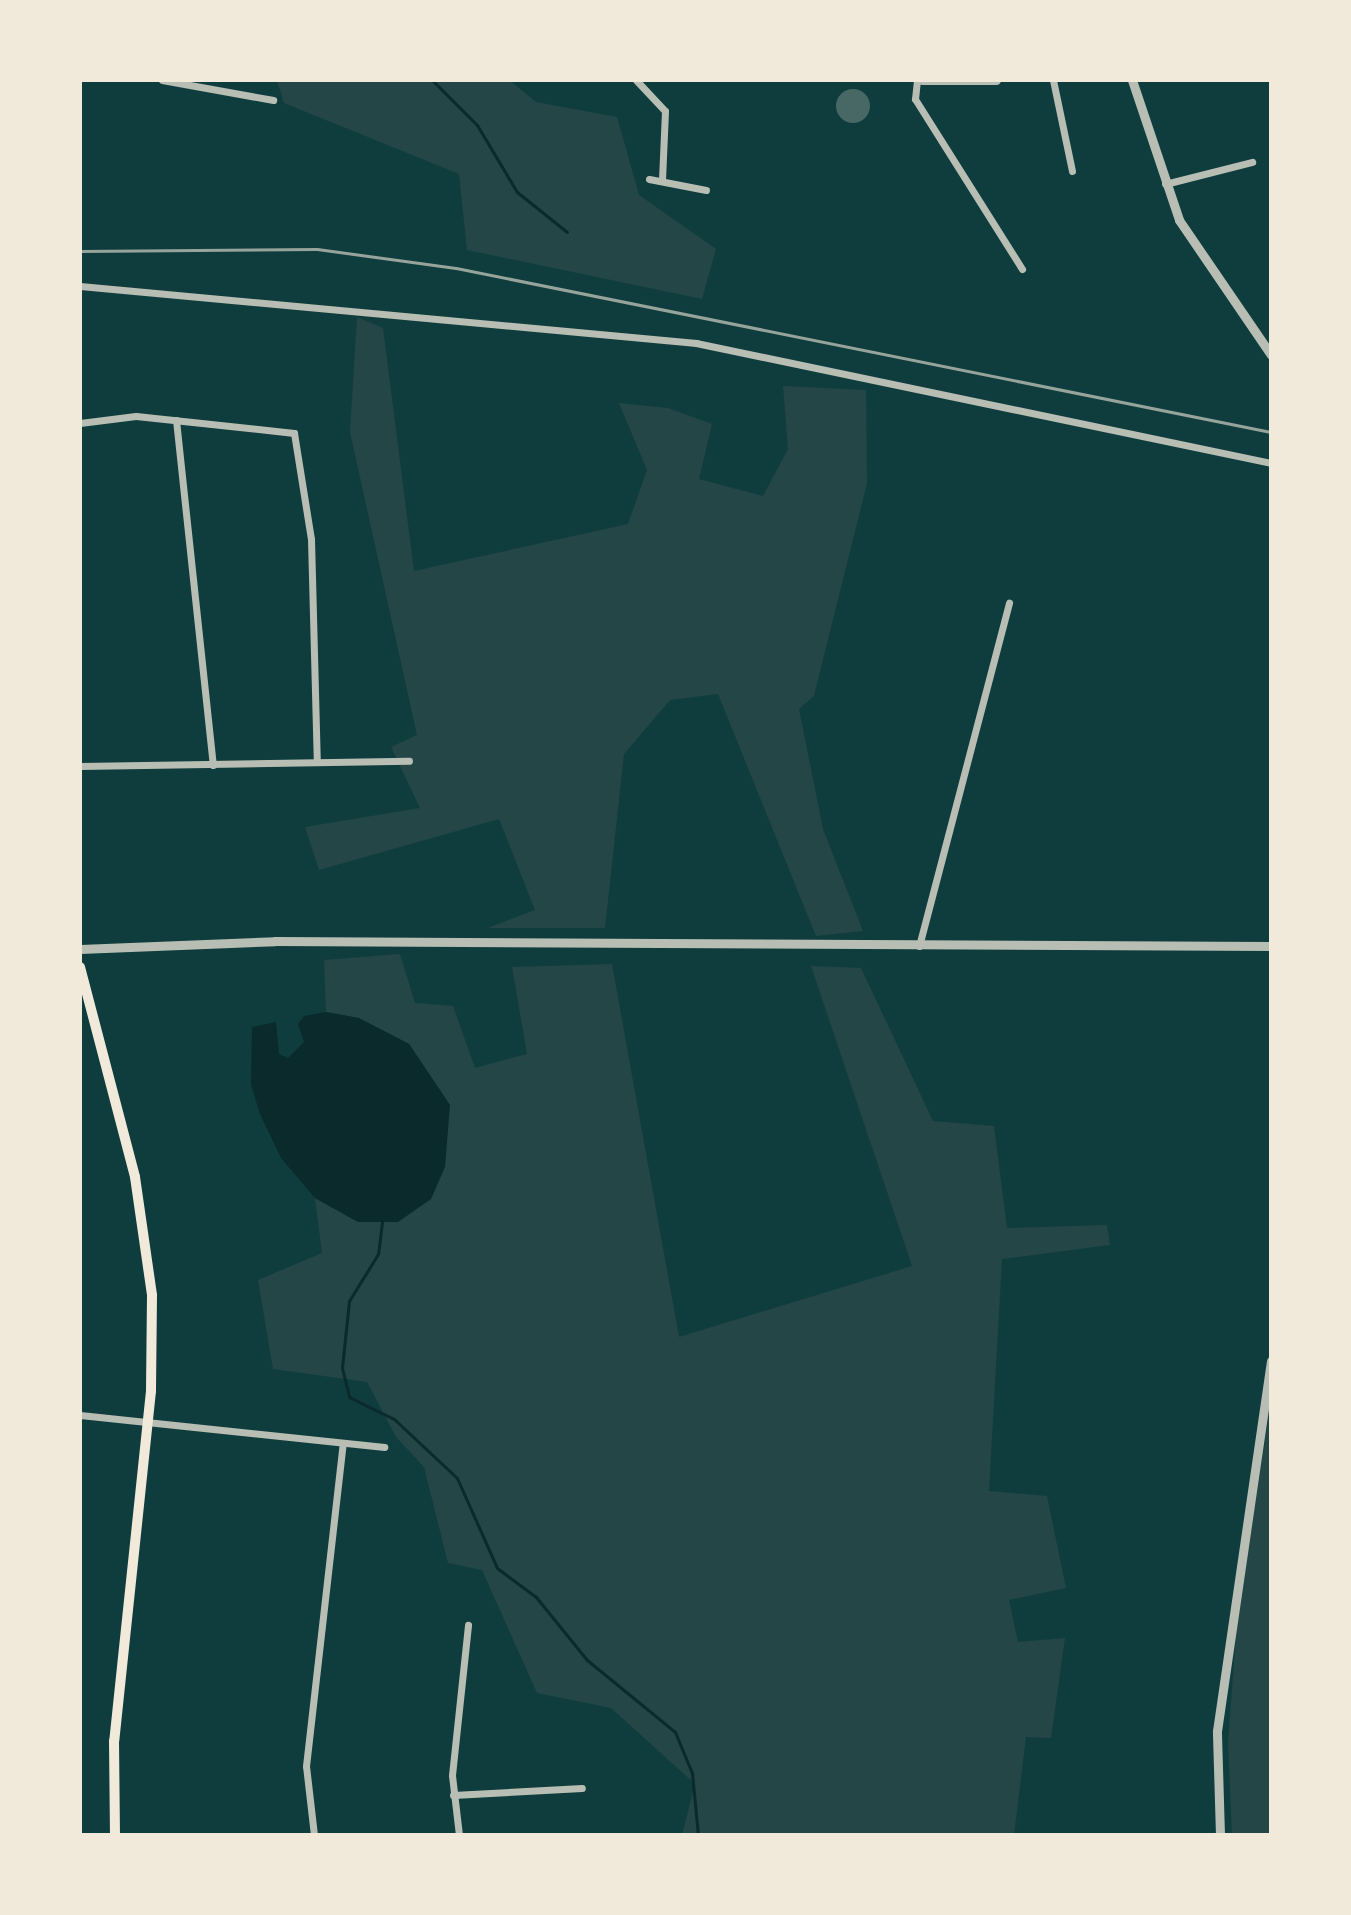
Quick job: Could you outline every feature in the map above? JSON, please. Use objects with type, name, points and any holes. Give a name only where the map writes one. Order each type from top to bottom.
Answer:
[{"type":"main road","points":[[80,967],[127,1140],[149,1261],[148,1419],[114,1741],[115,1835]]},
{"type":"street","points":[[636,80],[665,111],[662,179]]},
{"type":"street","points":[[996,80],[919,80],[915,99],[1022,269]]},
{"type":"street","points":[[1053,80],[1072,171]]},
{"type":"street","points":[[1123,80],[1135,93]]},
{"type":"street","points":[[1132,80],[1163,185],[1179,220],[1271,355]]},
{"type":"street","points":[[162,81],[273,100]]},
{"type":"street","points":[[1163,185],[1252,162]]},
{"type":"street","points":[[649,179],[662,179],[706,190]]},
{"type":"street","points":[[80,286],[696,343],[1271,463]]},
{"type":"street","points":[[80,423],[176,420],[247,425],[284,428],[298,440],[313,568],[317,762]]},
{"type":"street","points":[[176,420],[213,765]]},
{"type":"street","points":[[919,946],[1009,603]]},
{"type":"street","points":[[80,766],[409,761]]},
{"type":"street","points":[[80,949],[273,941],[1271,946]]},
{"type":"street","points":[[1220,1835],[1217,1731],[1271,1361]]},
{"type":"street","points":[[80,1415],[148,1419],[384,1447]]},
{"type":"street","points":[[314,1835],[306,1766],[343,1443]]},
{"type":"street","points":[[459,1835],[453,1795],[468,1625]]},
{"type":"street","points":[[453,1795],[582,1788]]},
{"type":"shaded area","points":[[277,80],[509,80],[536,102],[617,117],[639,195],[716,249],[702,299],[467,250],[459,174],[284,103]]},
{"type":"shaded area","points":[[357,317],[383,328],[414,571],[628,524],[647,470],[619,403],[668,408],[712,424],[699,479],[763,496],[788,449],[783,386],[866,390],[867,483],[814,696],[799,709],[823,829],[863,931],[816,936],[718,694],[670,700],[624,754],[605,928],[488,928],[535,910],[499,819],[319,870],[305,827],[420,808],[391,747],[417,735],[350,432]]},
{"type":"shaded area","points":[[400,954],[415,1003],[453,1006],[475,1068],[527,1054],[512,967],[612,964],[679,1337],[912,1266],[811,966],[861,968],[933,1121],[994,1126],[1007,1228],[1107,1225],[1110,1245],[1002,1259],[989,1491],[1047,1496],[1066,1588],[1009,1600],[1018,1642],[1065,1638],[1051,1738],[1026,1737],[1014,1835],[682,1835],[695,1784],[611,1708],[537,1693],[482,1570],[448,1563],[424,1467],[396,1437],[367,1382],[273,1369],[258,1280],[322,1253],[315,1198],[358,1222],[398,1222],[450,1105],[409,1044],[359,1018],[326,1012],[324,960]]},
{"type":"shaded area","points":[[326,1012],[359,1018],[409,1044],[450,1105],[445,1167],[431,1199],[398,1222],[358,1222],[315,1198],[281,1158],[260,1114],[251,1085],[252,1027],[276,1022],[279,1054],[288,1058],[304,1042],[298,1024],[304,1016]]},
{"type":"shaded area","points":[[1271,1402],[1271,1835],[1232,1835],[1228,1743],[1237,1621]]},
{"type":"building","points":[[853,89],[865,94],[870,106],[865,118],[853,123],[841,118],[836,106],[841,94]]},
{"type":"waterway","points":[[432,80],[477,125],[517,192],[567,232]]},
{"type":"waterway","points":[[382,1222],[378,1254],[349,1301],[342,1368],[349,1397],[394,1419],[457,1478],[497,1568],[536,1597],[587,1660],[675,1732],[692,1773],[698,1835]]},
{"type":"railway","points":[[80,251],[317,249],[456,268],[1271,432]]}]
